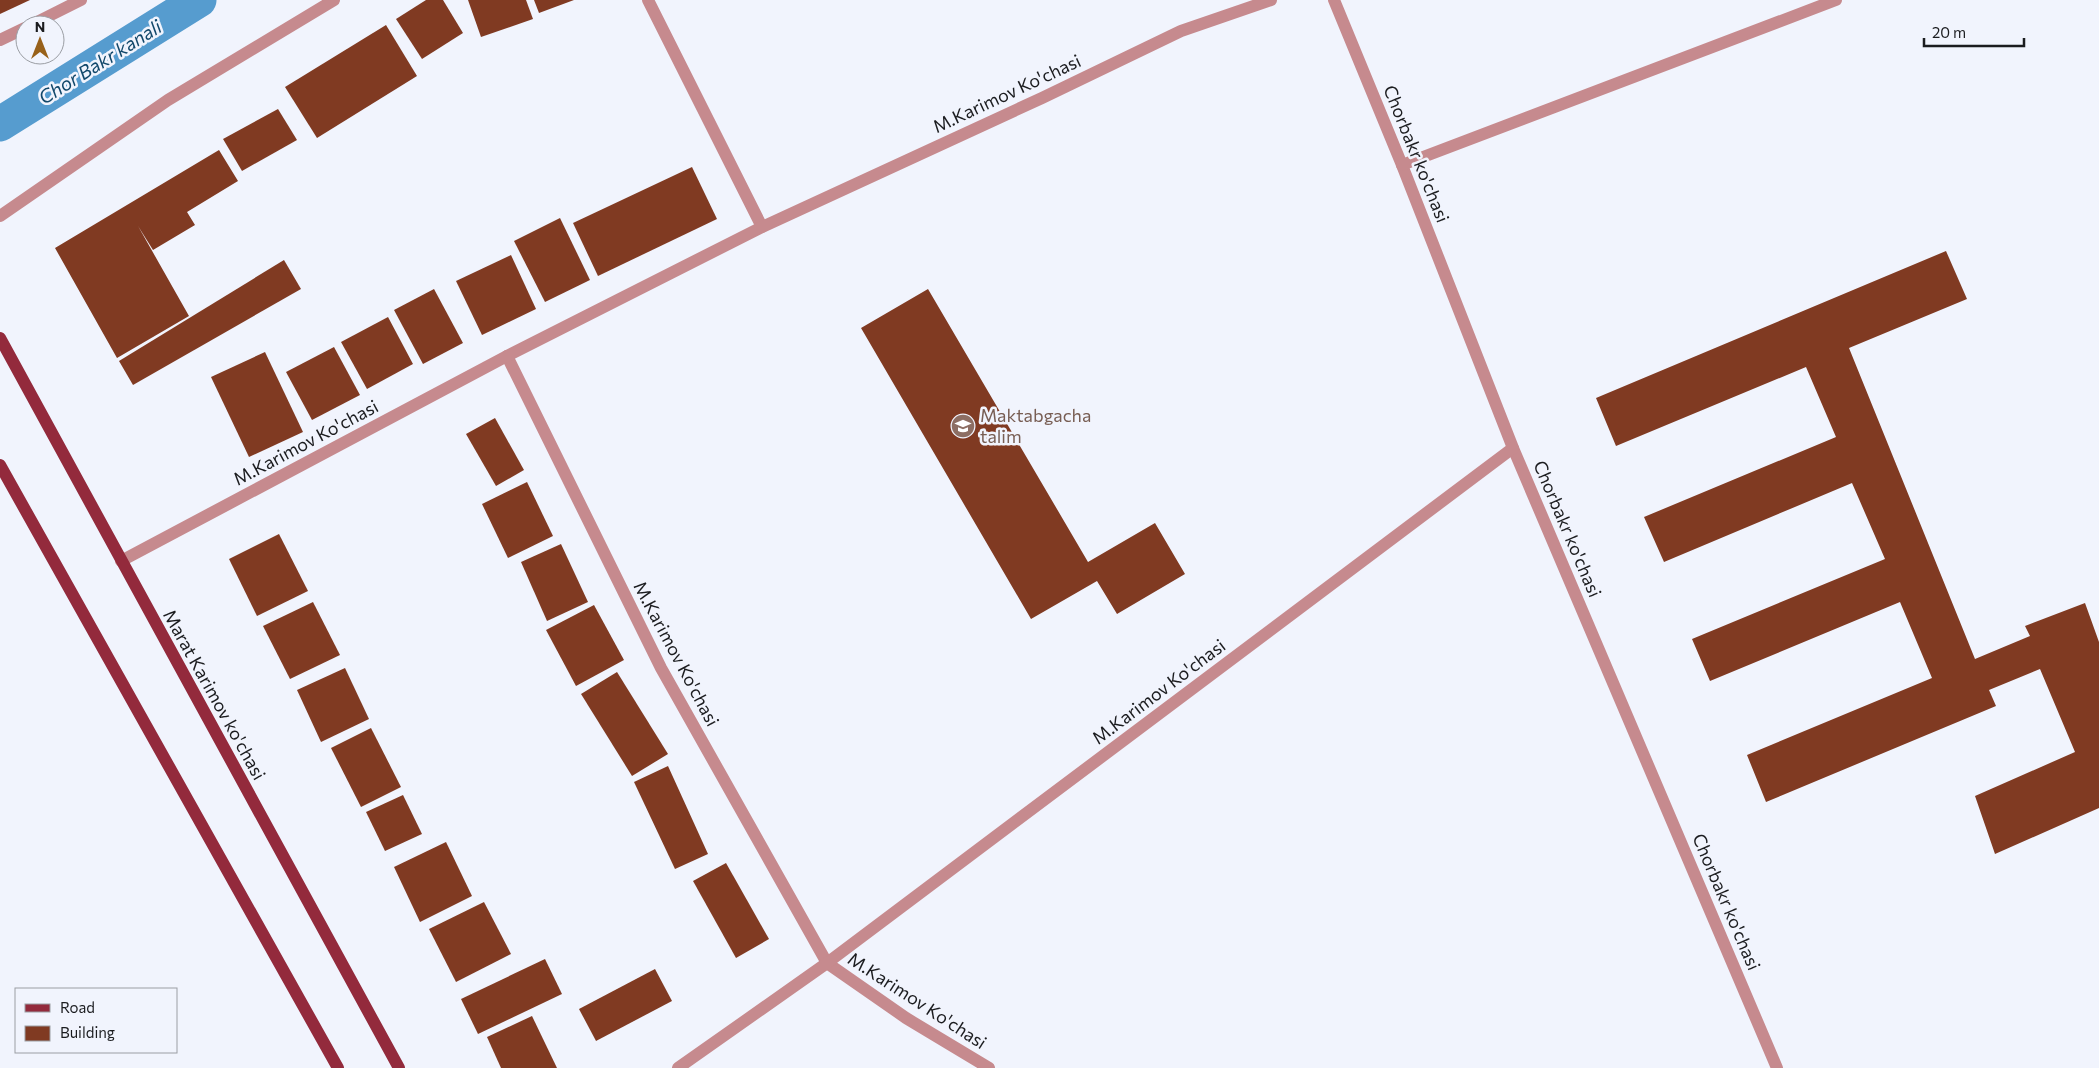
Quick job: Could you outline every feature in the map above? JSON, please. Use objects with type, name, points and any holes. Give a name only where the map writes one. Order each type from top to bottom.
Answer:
[{"type":"main road","name":"Marat Karimov ko'chasi","points":[[0,338],[399,1068]]},
{"type":"main road","points":[[0,465],[338,1068]]},
{"type":"street","points":[[50,15],[80,0]]},
{"type":"street","points":[[0,216],[168,100],[334,0]]},
{"type":"street","points":[[648,0],[762,227]]},
{"type":"street","name":"M.Karimov Ko'chasi","points":[[121,561],[507,356],[762,227],[1042,98],[1181,31],[1271,0]]},
{"type":"street","name":"Chorbakr ko'chasi","points":[[1334,0],[1402,165],[1513,448],[1778,1068]]},
{"type":"street","points":[[1402,165],[1836,0]]},
{"type":"street","points":[[0,40],[15,33]]},
{"type":"street","name":"M.Karimov Ko'chasi","points":[[507,356],[661,668],[827,963],[906,1018],[989,1068]]},
{"type":"street","name":"M.Karimov Ko'chasi","points":[[678,1068],[827,963],[1513,448]]},
{"type":"building","points":[[0,0],[30,0],[0,14]]},
{"type":"building","points":[[426,0],[443,0],[463,33],[422,59],[396,19]]},
{"type":"building","points":[[468,0],[526,0],[533,19],[481,37]]},
{"type":"building","points":[[534,0],[574,0],[539,13]]},
{"type":"building","points":[[386,25],[417,76],[317,138],[285,87]]},
{"type":"building","points":[[278,109],[297,140],[242,171],[223,139]]},
{"type":"building","points":[[219,150],[238,181],[187,212],[195,225],[153,250],[138,226],[189,316],[117,358],[55,248]]},
{"type":"building","points":[[692,167],[717,219],[598,276],[573,223]]},
{"type":"building","points":[[560,218],[590,280],[545,302],[514,241]]},
{"type":"building","points":[[1946,251],[1967,299],[1849,348],[1975,659],[2030,636],[2025,626],[2085,603],[2099,642],[2099,808],[1995,854],[1975,796],[2075,752],[2040,669],[1989,690],[1996,706],[1766,802],[1747,755],[1932,678],[1900,602],[1710,681],[1692,639],[1885,559],[1852,483],[1664,562],[1644,517],[1836,437],[1806,367],[1616,446],[1596,398]]},
{"type":"building","points":[[511,255],[536,309],[482,335],[456,281]]},
{"type":"building","points":[[284,260],[301,289],[133,385],[119,361]]},
{"type":"building","points":[[434,289],[463,343],[423,364],[394,310]]},
{"type":"building","name":"Maktabgacha talim","points":[[928,289],[1088,562],[1155,523],[1185,574],[1117,614],[1097,581],[1031,619],[861,328]]},
{"type":"building","points":[[388,317],[413,364],[367,389],[341,342]]},
{"type":"building","points":[[334,347],[360,395],[312,420],[286,372]]},
{"type":"building","points":[[265,352],[303,432],[249,457],[211,377]]},
{"type":"building","points":[[495,418],[524,470],[496,486],[466,434]]},
{"type":"building","points":[[527,482],[553,536],[508,558],[482,504]]},
{"type":"building","points":[[279,534],[308,591],[257,616],[229,559]]},
{"type":"building","points":[[561,544],[588,602],[547,621],[521,562]]},
{"type":"building","points":[[313,602],[340,655],[290,679],[263,626]]},
{"type":"building","points":[[594,605],[624,660],[576,686],[546,630]]},
{"type":"building","points":[[345,668],[369,719],[321,742],[297,690]]},
{"type":"building","points":[[617,672],[668,754],[632,776],[581,694]]},
{"type":"building","points":[[371,728],[401,787],[361,807],[331,748]]},
{"type":"building","points":[[668,766],[708,854],[675,869],[634,782]]},
{"type":"building","points":[[403,795],[422,834],[385,851],[366,812]]},
{"type":"building","points":[[446,842],[472,896],[420,922],[394,867]]},
{"type":"building","points":[[726,863],[769,939],[736,958],[693,881]]},
{"type":"building","points":[[484,902],[511,954],[456,982],[429,929]]},
{"type":"building","points":[[545,959],[562,994],[478,1034],[461,999]]},
{"type":"building","points":[[655,969],[672,1001],[596,1041],[579,1009]]},
{"type":"building","points":[[532,1016],[557,1068],[501,1068],[487,1037]]},
{"type":"waterway","name":"Chor Bakr kanali","points":[[0,124],[199,0]]},
{"type":"place","name":"Maktabgacha talim","points":[[963,426]]}]
